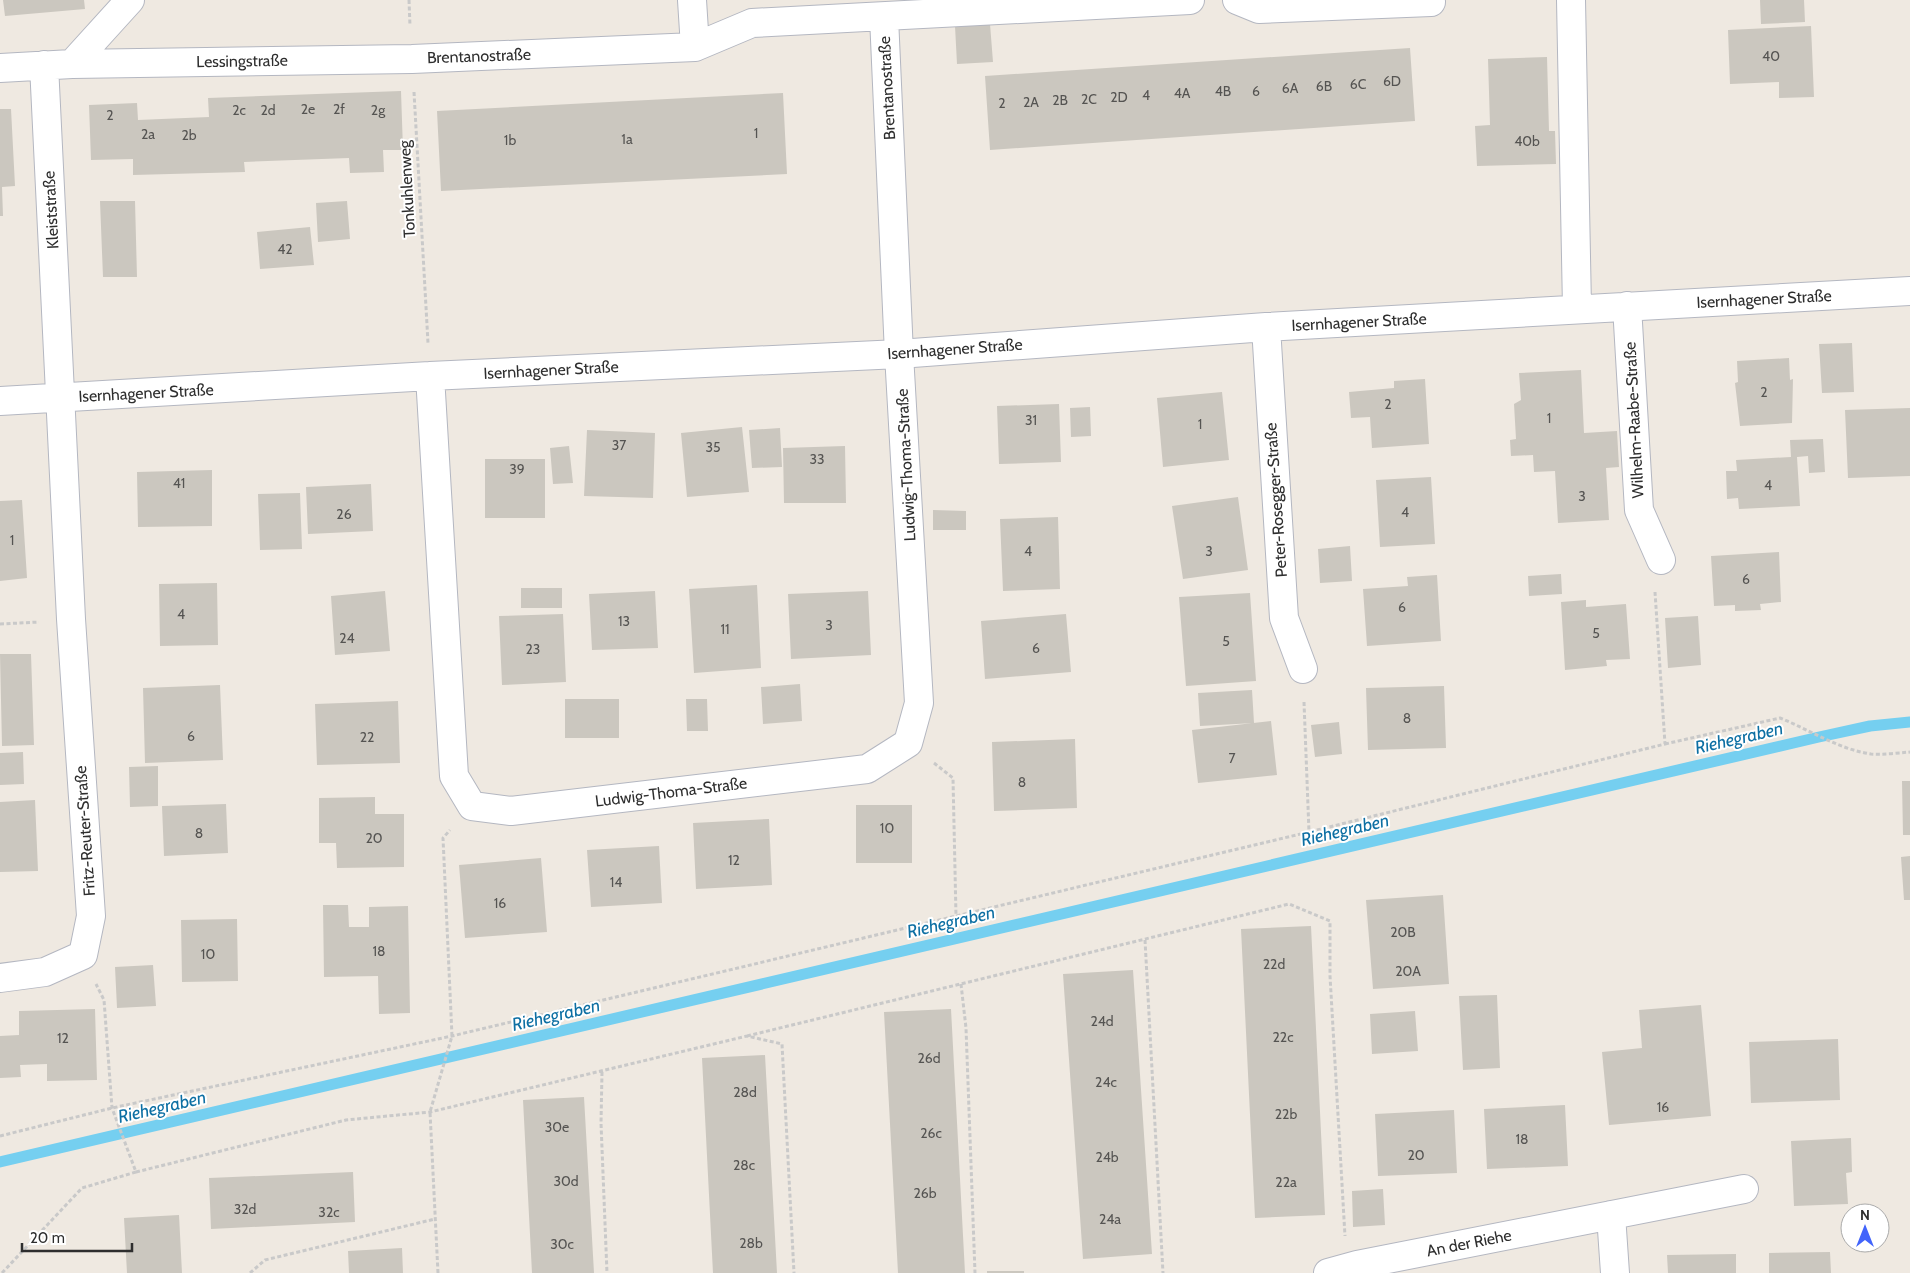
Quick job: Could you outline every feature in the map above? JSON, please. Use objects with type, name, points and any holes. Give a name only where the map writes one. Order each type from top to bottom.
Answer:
[{"type":"street","points":[[72,64],[130,0]]},
{"type":"street","points":[[692,0],[695,47]]},
{"type":"street","points":[[884,17],[1190,0]]},
{"type":"street","points":[[1237,0],[1259,9],[1431,2]]},
{"type":"street","points":[[1571,0],[1577,308]]},
{"type":"street","name":"Brentanostraße","points":[[412,58],[695,47],[752,23],[884,17],[899,354]]},
{"type":"street","name":"Lessingstraße","points":[[44,65],[412,58]]},
{"type":"street","points":[[0,68],[44,65]]},
{"type":"street","name":"Kleiststraße","points":[[44,65],[60,398]]},
{"type":"street","name":"Isernhagener Straße","points":[[0,401],[430,376],[899,354],[1266,327],[1577,308],[1910,291]]},
{"type":"street","name":"Wilhelm-Raabe-Straße","points":[[1627,306],[1639,510],[1661,560]]},
{"type":"street","name":"Peter-Rosegger-Straße","points":[[1266,327],[1284,618],[1302,669]]},
{"type":"street","name":"Ludwig-Thoma-Straße","points":[[472,806],[511,811],[867,768],[908,743],[919,703],[899,354]]},
{"type":"street","points":[[430,376],[454,776],[472,806]]},
{"type":"street","name":"Fritz-Reuter-Straße","points":[[60,398],[71,619],[91,916],[83,956]]},
{"type":"street","points":[[0,978],[45,972],[83,956]]},
{"type":"street","name":"An der Riehe","points":[[1338,1271],[1611,1214],[1744,1190]]},
{"type":"street","points":[[1611,1214],[1615,1273]]},
{"type":"path","name":"Tonkuhlenweg","points":[[409,0],[430,376]]},
{"type":"path","points":[[1661,560],[1655,591],[1665,744]]},
{"type":"path","points":[[0,624],[71,619]]},
{"type":"path","points":[[1302,669],[1308,832]]},
{"type":"path","points":[[0,1136],[112,1108],[452,1036],[1780,718],[1798,725],[1825,740],[1871,754],[1910,752]]},
{"type":"path","points":[[908,743],[953,778],[956,916]]},
{"type":"path","points":[[438,1273],[430,1112],[452,1036],[443,838],[472,806]]},
{"type":"path","points":[[2,1273],[82,1188],[136,1172],[346,1120],[430,1112],[602,1072],[1289,904],[1330,921],[1338,1271]]},
{"type":"path","points":[[1145,940],[1163,1273]]},
{"type":"path","points":[[83,956],[104,1000],[112,1108],[136,1172]]},
{"type":"path","points":[[961,984],[966,1028],[975,1273]]},
{"type":"path","points":[[747,1036],[782,1044],[794,1273]]},
{"type":"path","points":[[602,1072],[601,1124],[607,1273]]},
{"type":"path","points":[[250,1273],[265,1260],[435,1219]]},
{"type":"building","points":[[3,0],[84,0],[85,9],[5,16]]},
{"type":"building","points":[[1760,0],[1804,0],[1805,22],[1761,24]]},
{"type":"building","points":[[990,24],[993,62],[957,64],[955,26]]},
{"type":"building","points":[[1811,26],[1814,97],[1779,98],[1779,82],[1730,84],[1728,30]]},
{"type":"building","points":[[1410,48],[1415,121],[990,150],[985,76]]},
{"type":"building","points":[[1547,57],[1549,131],[1555,131],[1556,164],[1477,166],[1475,126],[1490,125],[1488,59]]},
{"type":"building","points":[[401,91],[403,150],[383,150],[384,172],[350,173],[349,158],[244,162],[245,172],[133,175],[133,159],[91,160],[89,105],[137,103],[138,120],[209,117],[208,98]]},
{"type":"building","points":[[783,93],[787,174],[441,191],[437,111]]},
{"type":"building","points":[[0,109],[11,109],[15,186],[2,187],[3,216],[0,216]]},
{"type":"building","points":[[100,201],[135,201],[137,277],[103,277]]},
{"type":"building","points":[[347,201],[350,239],[318,242],[316,203]]},
{"type":"building","points":[[310,227],[314,265],[260,269],[257,232]]},
{"type":"building","points":[[1852,343],[1854,392],[1822,393],[1819,344]]},
{"type":"building","points":[[1789,358],[1790,380],[1793,379],[1792,423],[1740,426],[1735,383],[1738,382],[1737,361]]},
{"type":"building","points":[[1581,370],[1584,433],[1617,431],[1619,467],[1606,468],[1609,520],[1558,523],[1555,471],[1534,472],[1533,455],[1511,456],[1510,440],[1516,439],[1514,404],[1521,400],[1519,373]]},
{"type":"building","points":[[1425,379],[1429,444],[1372,448],[1370,417],[1351,418],[1349,392],[1394,388],[1394,381]]},
{"type":"building","points":[[1222,392],[1229,460],[1163,467],[1157,398]]},
{"type":"building","points":[[1059,404],[1061,462],[999,464],[997,406]]},
{"type":"building","points":[[1090,407],[1091,436],[1071,437],[1070,408]]},
{"type":"building","points":[[1910,408],[1910,476],[1848,478],[1845,410]]},
{"type":"building","points":[[742,427],[749,492],[687,497],[681,433]]},
{"type":"building","points":[[780,428],[782,467],[752,468],[749,430]]},
{"type":"building","points":[[587,430],[655,433],[653,498],[584,496]]},
{"type":"building","points":[[1823,439],[1825,472],[1809,473],[1808,456],[1797,457],[1800,506],[1739,509],[1738,498],[1727,499],[1726,471],[1737,471],[1736,460],[1791,457],[1790,440]]},
{"type":"building","points":[[569,446],[573,483],[553,484],[550,448]]},
{"type":"building","points":[[845,446],[846,503],[784,503],[783,448]]},
{"type":"building","points":[[485,459],[545,459],[545,518],[485,518]]},
{"type":"building","points":[[212,470],[212,526],[138,527],[137,472]]},
{"type":"building","points":[[1431,477],[1435,544],[1380,547],[1376,480]]},
{"type":"building","points":[[371,484],[373,531],[308,534],[306,487]]},
{"type":"building","points":[[300,493],[302,549],[260,550],[258,494]]},
{"type":"building","points":[[1238,497],[1248,570],[1183,579],[1172,506]]},
{"type":"building","points":[[22,500],[27,578],[0,581],[0,501]]},
{"type":"building","points":[[933,510],[966,511],[966,530],[933,530]]},
{"type":"building","points":[[1058,517],[1060,589],[1003,591],[1000,519]]},
{"type":"building","points":[[1350,546],[1352,581],[1320,583],[1318,549]]},
{"type":"building","points":[[1779,552],[1781,602],[1760,604],[1761,610],[1735,611],[1735,605],[1714,606],[1711,556]]},
{"type":"building","points":[[1561,574],[1562,594],[1529,596],[1528,576]]},
{"type":"building","points":[[1437,575],[1441,641],[1367,646],[1363,589],[1408,586],[1407,577]]},
{"type":"building","points":[[217,583],[218,645],[160,646],[159,584]]},
{"type":"building","points":[[757,585],[761,668],[694,673],[689,589]]},
{"type":"building","points":[[521,588],[562,588],[562,608],[521,608]]},
{"type":"building","points":[[385,591],[390,651],[335,655],[331,596]]},
{"type":"building","points":[[655,591],[658,648],[592,650],[589,594]]},
{"type":"building","points":[[868,591],[871,655],[791,659],[788,594]]},
{"type":"building","points":[[1250,593],[1256,681],[1186,686],[1179,597]]},
{"type":"building","points":[[1586,600],[1586,607],[1626,604],[1630,659],[1606,660],[1607,666],[1565,670],[1561,602]]},
{"type":"building","points":[[563,614],[566,682],[502,685],[499,616]]},
{"type":"building","points":[[1066,614],[1071,672],[985,679],[981,621]]},
{"type":"building","points":[[1698,616],[1701,665],[1668,668],[1665,618]]},
{"type":"building","points":[[0,654],[31,654],[34,745],[2,746]]},
{"type":"building","points":[[800,684],[802,721],[763,724],[761,687]]},
{"type":"building","points":[[220,685],[223,760],[145,763],[143,688]]},
{"type":"building","points":[[1444,686],[1446,748],[1368,750],[1366,688]]},
{"type":"building","points":[[1252,690],[1254,723],[1200,726],[1198,693]]},
{"type":"building","points":[[565,699],[619,699],[619,738],[565,738]]},
{"type":"building","points":[[686,699],[707,699],[708,731],[687,731]]},
{"type":"building","points":[[398,701],[400,763],[317,765],[315,704]]},
{"type":"building","points":[[1271,721],[1277,775],[1198,783],[1192,730]]},
{"type":"building","points":[[1339,722],[1342,754],[1315,757],[1311,725]]},
{"type":"building","points":[[1075,739],[1077,808],[994,811],[992,742]]},
{"type":"building","points":[[23,752],[24,784],[0,785],[0,753]]},
{"type":"building","points":[[158,766],[158,806],[130,807],[129,767]]},
{"type":"building","points":[[1902,781],[1910,781],[1910,835],[1903,835]]},
{"type":"building","points":[[375,797],[375,814],[404,814],[404,867],[337,868],[336,843],[319,843],[319,798]]},
{"type":"building","points":[[35,800],[38,871],[0,872],[0,802]]},
{"type":"building","points":[[226,804],[228,853],[164,856],[162,806]]},
{"type":"building","points":[[856,805],[912,805],[912,863],[856,863]]},
{"type":"building","points":[[769,819],[772,885],[696,889],[693,823]]},
{"type":"building","points":[[659,846],[662,903],[591,907],[587,850]]},
{"type":"building","points":[[1910,856],[1910,900],[1904,900],[1901,857]]},
{"type":"building","points":[[541,858],[547,932],[465,938],[459,865]]},
{"type":"building","points":[[1443,895],[1449,984],[1373,989],[1366,900]]},
{"type":"building","points":[[323,905],[348,905],[349,927],[369,927],[369,907],[408,906],[410,1013],[379,1014],[378,976],[324,977]]},
{"type":"building","points":[[237,919],[238,981],[182,982],[181,920]]},
{"type":"building","points":[[1311,926],[1325,1215],[1255,1218],[1241,929]]},
{"type":"building","points":[[153,965],[156,1006],[117,1008],[115,967]]},
{"type":"building","points":[[1133,970],[1152,1254],[1083,1259],[1063,974]]},
{"type":"building","points":[[1497,995],[1500,1068],[1463,1070],[1459,996]]},
{"type":"building","points":[[1701,1005],[1711,1116],[1609,1125],[1602,1052],[1642,1048],[1639,1010]]},
{"type":"building","points":[[95,1009],[97,1080],[47,1081],[47,1064],[20,1065],[21,1077],[0,1078],[0,1036],[19,1035],[19,1011]]},
{"type":"building","points":[[951,1009],[965,1273],[898,1273],[884,1012]]},
{"type":"building","points":[[1415,1011],[1418,1051],[1372,1054],[1370,1014]]},
{"type":"building","points":[[1838,1039],[1840,1100],[1751,1103],[1749,1042]]},
{"type":"building","points":[[765,1055],[777,1273],[713,1273],[702,1058]]},
{"type":"building","points":[[584,1097],[594,1273],[532,1273],[523,1100]]},
{"type":"building","points":[[1565,1105],[1568,1166],[1487,1169],[1484,1109]]},
{"type":"building","points":[[1454,1110],[1457,1173],[1378,1176],[1375,1114]]},
{"type":"building","points":[[1851,1138],[1852,1172],[1846,1173],[1848,1203],[1794,1206],[1791,1141]]},
{"type":"building","points":[[353,1172],[355,1222],[211,1229],[209,1178]]},
{"type":"building","points":[[1383,1189],[1385,1225],[1353,1227],[1352,1191]]},
{"type":"building","points":[[179,1215],[182,1273],[127,1273],[124,1218]]},
{"type":"building","points":[[402,1248],[403,1273],[349,1273],[348,1251]]},
{"type":"building","points":[[1830,1252],[1831,1273],[1769,1273],[1769,1253]]},
{"type":"building","points":[[1736,1254],[1736,1273],[1668,1273],[1667,1255]]},
{"type":"building","points":[[987,1271],[1024,1271],[1024,1273],[987,1273]]},
{"type":"waterway","name":"Riehegraben","points":[[0,1162],[1819,737],[1870,726],[1910,722]]}]
